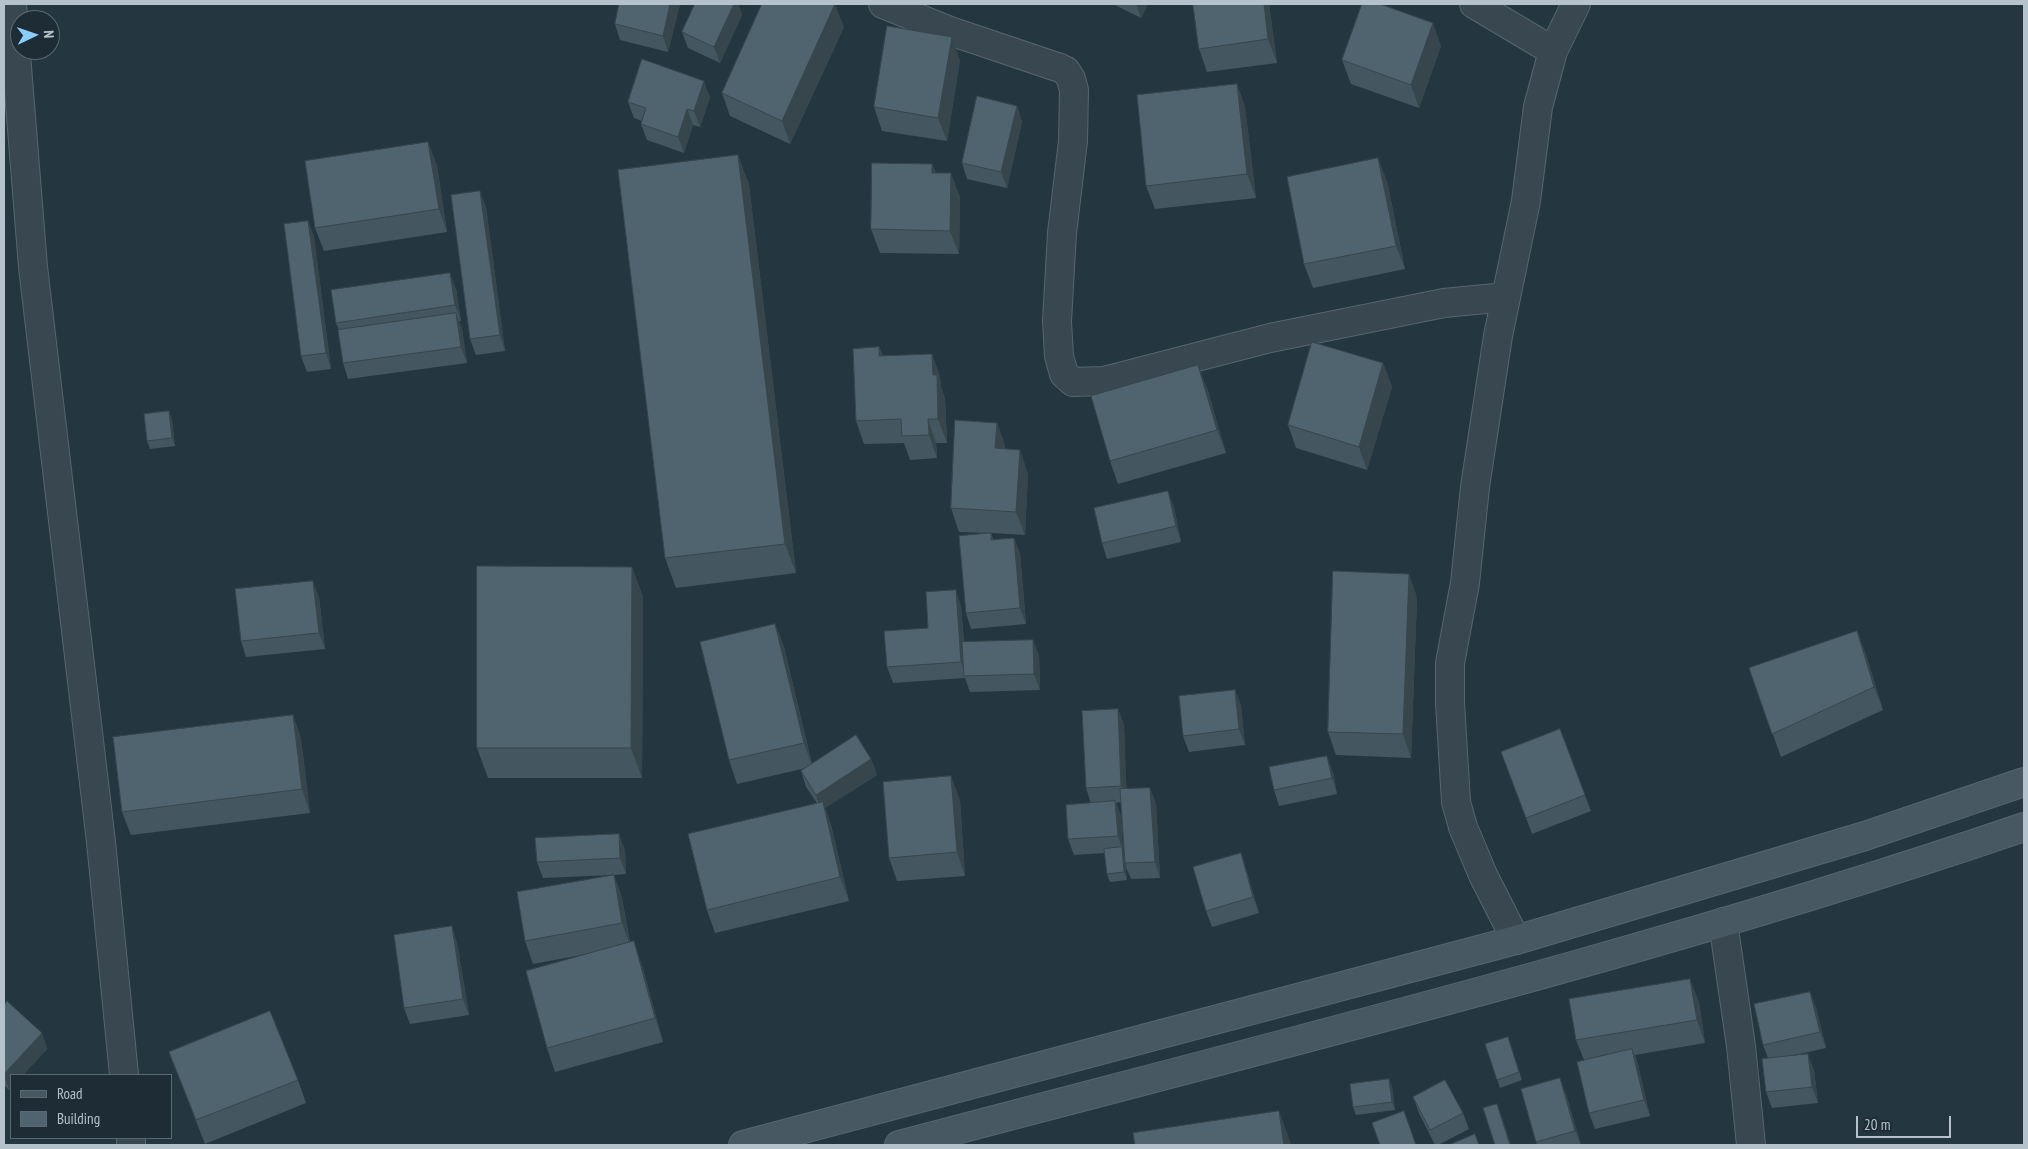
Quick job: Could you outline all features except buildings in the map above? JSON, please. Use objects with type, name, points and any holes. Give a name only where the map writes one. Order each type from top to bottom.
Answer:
[{"type":"main road","points":[[743,1145],[1516,940],[1856,839],[2024,782]]},
{"type":"main road","points":[[899,1145],[1478,992],[1784,905],[2024,826]]},
{"type":"street","points":[[12,4],[33,267],[101,842],[124,1074]]},
{"type":"street","points":[[883,4],[950,32],[1060,68],[1066,71],[1071,79],[1074,90],[1073,141],[1062,233],[1056,321],[1059,356],[1064,374],[1073,382],[1104,381],[1270,338],[1444,303],[1506,297]]},
{"type":"street","points":[[1474,4],[1553,51]]},
{"type":"street","points":[[1516,940],[1483,875],[1463,826],[1456,802],[1450,703],[1450,663],[1465,583],[1475,487],[1498,336],[1526,201],[1538,107],[1553,51],[1576,4]]},
{"type":"street","points":[[1723,922],[1741,1046],[1751,1145]]}]
